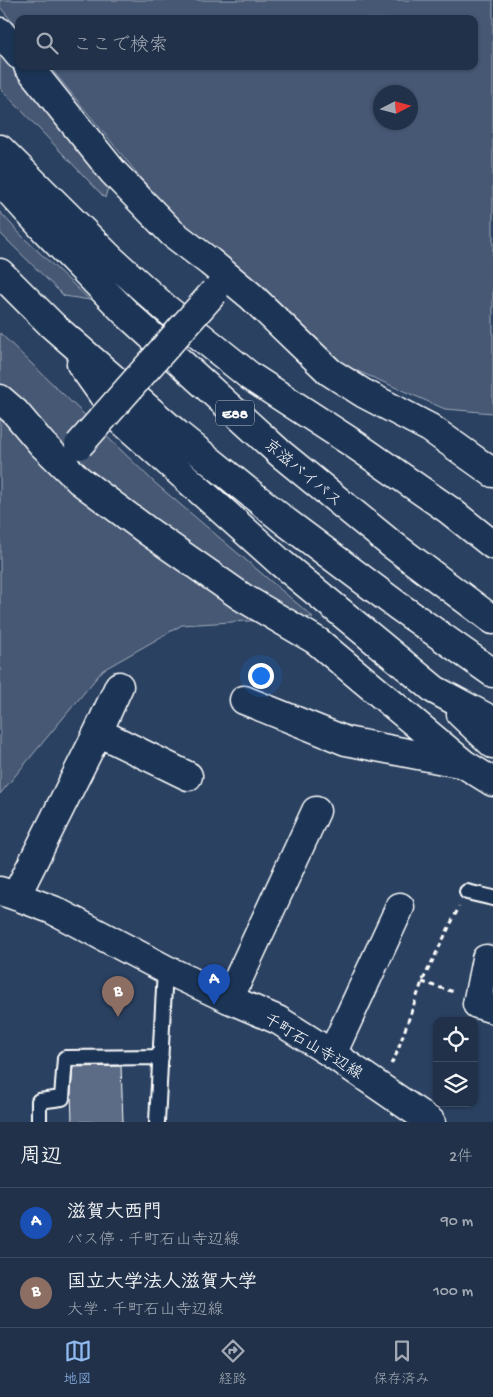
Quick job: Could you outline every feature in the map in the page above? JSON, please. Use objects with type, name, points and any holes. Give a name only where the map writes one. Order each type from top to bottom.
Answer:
[{"type":"main road","points":[[0,32],[15,50]]},
{"type":"main road","points":[[31,70],[113,172],[221,284],[251,296],[330,372],[363,393],[430,428],[493,473]]},
{"type":"main road","points":[[0,149],[125,272],[164,307],[251,377],[354,444],[449,510],[493,545]]},
{"type":"main road","name":"京滋バイパス","points":[[0,181],[126,313],[281,454],[390,544],[493,620]]},
{"type":"main road","points":[[0,273],[53,326],[177,434],[286,522],[398,606],[493,673]]},
{"type":"main road","points":[[71,454],[221,284]]},
{"type":"main road","points":[[53,326],[120,419],[281,563],[435,690],[493,744]]},
{"type":"main road","points":[[0,400],[15,412],[42,444],[71,454],[86,486],[242,597],[317,640],[464,764],[493,782]]},
{"type":"main road","points":[[8,893],[98,732],[119,686]]},
{"type":"main road","points":[[435,690],[493,720]]},
{"type":"main road","points":[[244,700],[346,741],[464,764]]},
{"type":"main road","points":[[98,732],[188,776]]},
{"type":"main road","points":[[229,999],[316,811]]},
{"type":"main road","name":"千町石山寺辺線","points":[[8,893],[53,910],[165,969],[278,1020],[332,1054],[431,1122]]},
{"type":"main road","points":[[332,1054],[400,906]]},
{"type":"main road","points":[[485,1007],[486,959]]},
{"type":"lane","points":[[467,892],[493,898]]},
{"type":"lane","points":[[157,1122],[165,969]]},
{"type":"lane","points":[[39,1122],[39,1102],[62,1098],[65,1058],[161,1056]]},
{"type":"path","points":[[378,1086],[396,1055],[422,982],[467,892]]},
{"type":"path","points":[[422,982],[466,996],[485,1007]]},
{"type":"shaded area","points":[[0,0],[493,0],[493,413],[445,409],[337,362],[168,211],[52,70],[478,70],[478,15],[15,15],[15,25],[0,7]]},
{"type":"shaded area","points":[[0,42],[15,60],[15,70],[23,70],[111,176],[105,198],[0,88]]},
{"type":"shaded area","points":[[0,212],[23,237],[90,300],[64,296],[0,233]]},
{"type":"shaded area","points":[[0,333],[155,483],[313,617],[182,625],[103,670],[0,794]]},
{"type":"building","points":[[121,1066],[123,1122],[72,1122],[71,1092],[73,1067]]},
{"type":"place","name":"滋賀大西門","points":[[214,1005]]},
{"type":"place","name":"国立大学法人滋賀大学","points":[[118,1017]]}]
